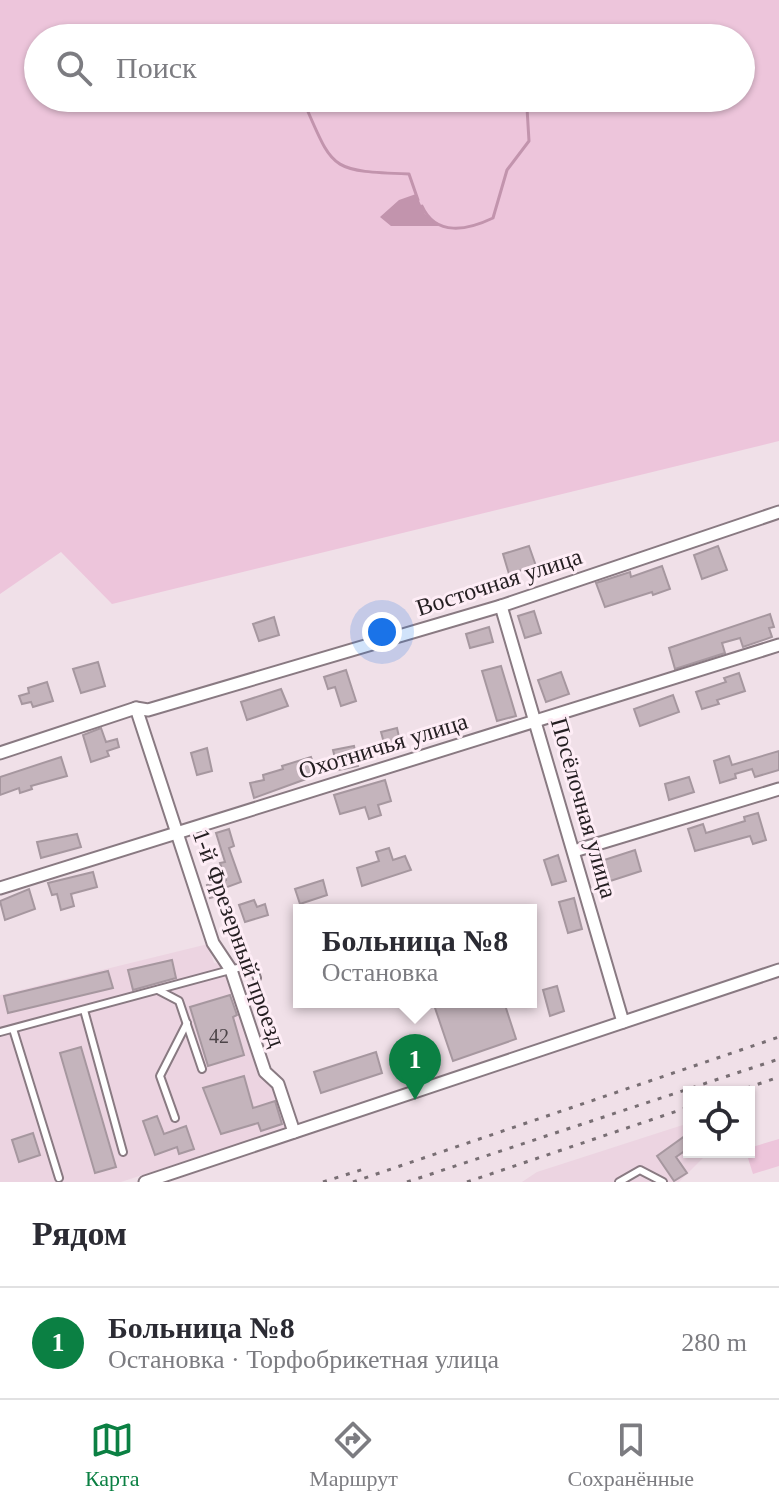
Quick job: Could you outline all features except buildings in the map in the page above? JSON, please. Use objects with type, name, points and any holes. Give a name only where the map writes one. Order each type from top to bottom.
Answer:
[{"type":"street","name":"Восточная улица","points":[[0,753],[136,708],[148,710],[501,606],[779,512]]},
{"type":"street","name":"Посёлочная улица","points":[[501,606],[623,1022]]},
{"type":"street","name":"Охотничья улица","points":[[0,888],[779,645]]},
{"type":"street","name":"1-й Фрезерный проезд","points":[[136,708],[213,943],[231,970],[265,1072],[278,1084],[294,1132]]},
{"type":"street","points":[[574,851],[779,789]]},
{"type":"street","points":[[145,1182],[779,970]]},
{"type":"lane","points":[[0,1032],[245,966],[254,969],[257,978]]},
{"type":"lane","points":[[158,990],[179,1001],[202,1069]]},
{"type":"lane","points":[[84,1010],[123,1152]]},
{"type":"lane","points":[[175,1118],[160,1076],[187,1023]]},
{"type":"lane","points":[[13,1029],[59,1178]]},
{"type":"lane","points":[[619,1182],[640,1170],[663,1182]]},
{"type":"shaded area","points":[[0,0],[779,0],[779,441],[112,604],[61,552],[0,594]]},
{"type":"shaded area","points":[[416,194],[425,214],[439,226],[391,226],[380,217],[399,200]]},
{"type":"shaded area","points":[[208,944],[214,963],[221,964],[275,1085],[289,1127],[121,1182],[0,1182],[0,995]]},
{"type":"shaded area","points":[[683,1125],[683,1158],[703,1158],[679,1182],[522,1182],[537,1172]]},
{"type":"shaded area","points":[[779,1139],[779,1166],[753,1174],[748,1158],[755,1158],[755,1146]]},
{"type":"waterway","points":[[308,112],[328,153],[337,162],[362,171],[409,174],[418,200]]},
{"type":"waterway","points":[[422,206],[435,223],[444,227],[463,228],[493,218],[507,170],[529,141],[527,112]]},
{"type":"railway","points":[[353,1182],[779,1037]]},
{"type":"railway","points":[[407,1182],[779,1059]]},
{"type":"railway","points":[[753,1086],[779,1077]]},
{"type":"railway","points":[[467,1182],[683,1109]]},
{"type":"railway","points":[[323,1182],[364,1169]]},
{"type":"place","name":"Больница №8","points":[[415,1100]]}]
